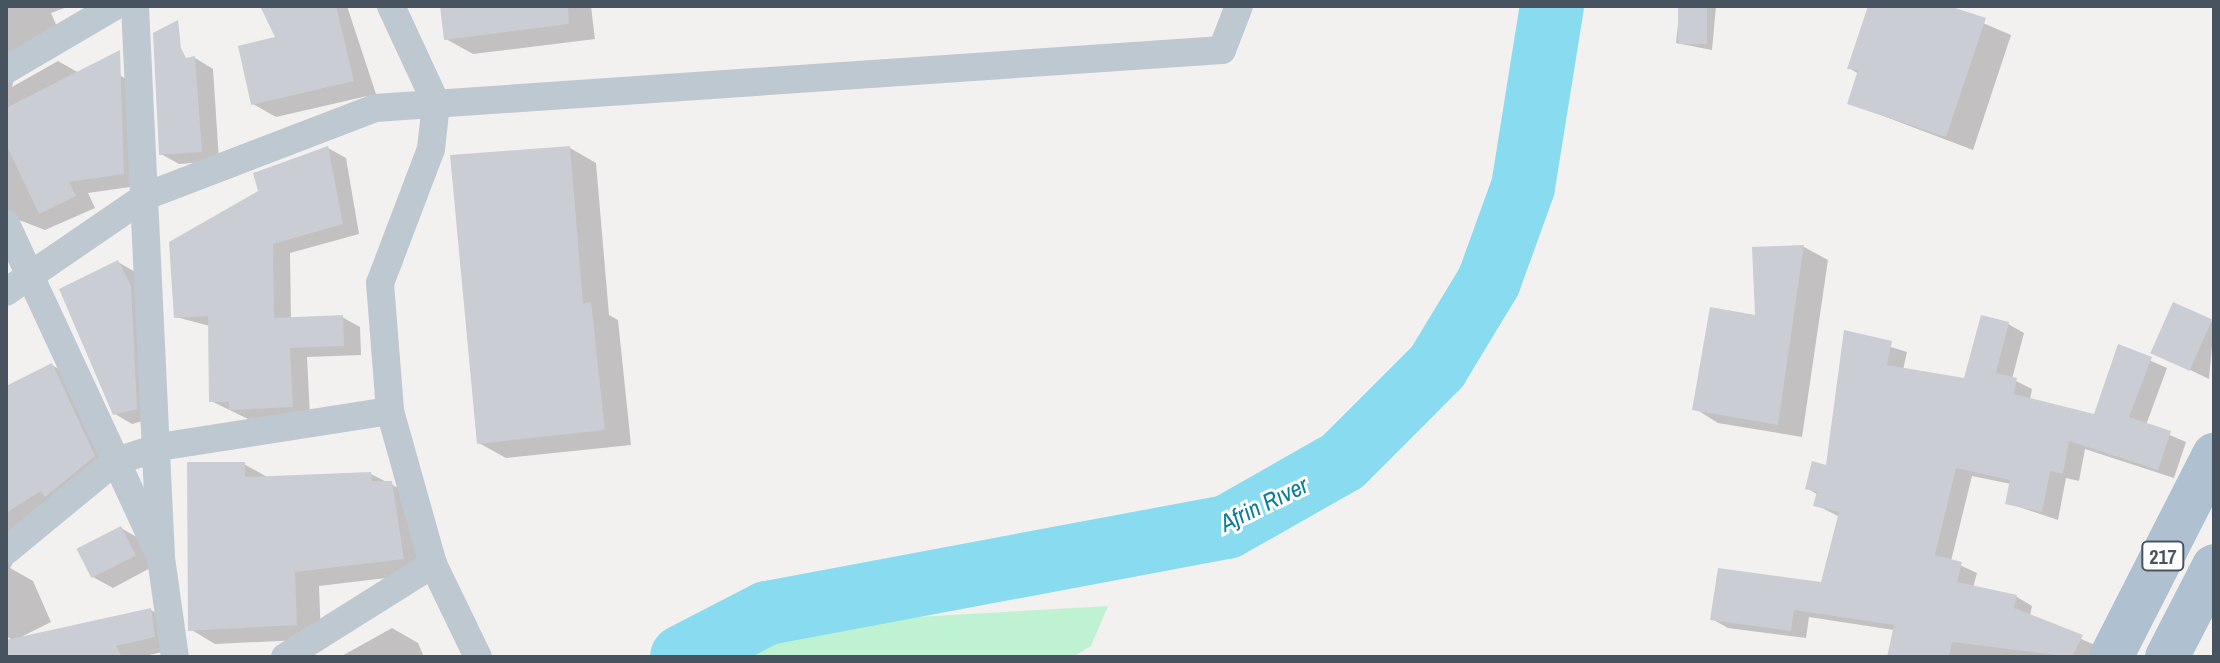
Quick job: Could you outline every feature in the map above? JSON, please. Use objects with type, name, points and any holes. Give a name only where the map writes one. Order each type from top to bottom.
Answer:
[{"type":"main road","name":"217","points":[[2111,657],[2214,455]]},
{"type":"main road","name":"217","points":[[2167,657],[2214,566]]},
{"type":"street","points":[[6,70],[115,6]]},
{"type":"street","points":[[135,6],[159,447],[161,558],[175,657]]},
{"type":"street","points":[[391,6],[436,103],[431,149],[380,283],[390,411],[433,564],[478,657]]},
{"type":"street","points":[[17,284],[146,196],[375,108],[1222,50],[1239,6]]},
{"type":"street","points":[[6,224],[17,284],[114,462],[161,558]]},
{"type":"street","points":[[6,551],[114,462],[159,447],[390,411]]},
{"type":"street","points":[[285,657],[433,564]]},
{"type":"green space","points":[[1108,606],[1091,646],[1073,657],[714,657],[733,637],[847,621]]},
{"type":"building","points":[[260,6],[336,6],[354,81],[251,105],[238,46],[275,37]]},
{"type":"building","points":[[440,6],[568,6],[569,24],[444,40]]},
{"type":"building","points":[[1678,6],[1707,6],[1707,44],[1678,44]]},
{"type":"building","points":[[1868,6],[1949,6],[1986,18],[1946,137],[1847,104],[1858,70],[1847,69]]},
{"type":"building","points":[[178,20],[181,48],[186,58],[195,56],[202,152],[159,155],[153,33]]},
{"type":"building","points":[[120,50],[124,174],[69,182],[76,196],[39,214],[6,144],[6,108]]},
{"type":"building","points":[[328,146],[343,224],[273,244],[274,318],[343,315],[344,346],[290,348],[293,407],[229,410],[229,402],[209,402],[208,316],[174,318],[169,242],[258,191],[253,173]]},
{"type":"building","points":[[570,146],[583,303],[591,302],[605,430],[477,444],[450,155]]},
{"type":"building","points":[[1804,245],[1778,425],[1692,410],[1710,307],[1755,315],[1752,247]]},
{"type":"building","points":[[118,260],[131,286],[137,409],[113,415],[59,289]]},
{"type":"building","points":[[2173,302],[2212,319],[2190,371],[2150,353]]},
{"type":"building","points":[[1981,315],[2009,322],[1996,373],[2017,378],[2014,394],[2094,414],[2118,344],[2152,357],[2129,417],[2171,431],[2158,470],[2069,441],[2063,474],[2050,471],[2042,512],[2005,504],[2010,480],[1956,468],[1935,555],[1962,562],[1957,582],[2017,595],[2014,608],[2083,635],[2072,657],[1952,642],[1949,657],[1887,657],[1894,625],[1794,610],[1791,631],[1710,620],[1718,568],[1821,582],[1839,512],[1813,506],[1817,492],[1805,489],[1812,461],[1826,465],[1844,330],[1892,341],[1887,365],[1964,378]]},
{"type":"building","points":[[52,363],[95,456],[45,497],[41,491],[6,513],[6,386]]},
{"type":"building","points":[[187,462],[245,462],[245,477],[371,472],[372,481],[392,481],[404,559],[295,572],[297,625],[188,631]]},
{"type":"building","points":[[121,526],[136,555],[91,578],[76,549]]},
{"type":"building","points":[[151,608],[155,637],[116,646],[122,657],[6,657],[6,640]]},
{"type":"waterway","name":"Afrin Rıver","points":[[682,657],[767,613],[1227,527],[1343,461],[1437,367],[1489,281],[1523,187],[1552,6]]}]
